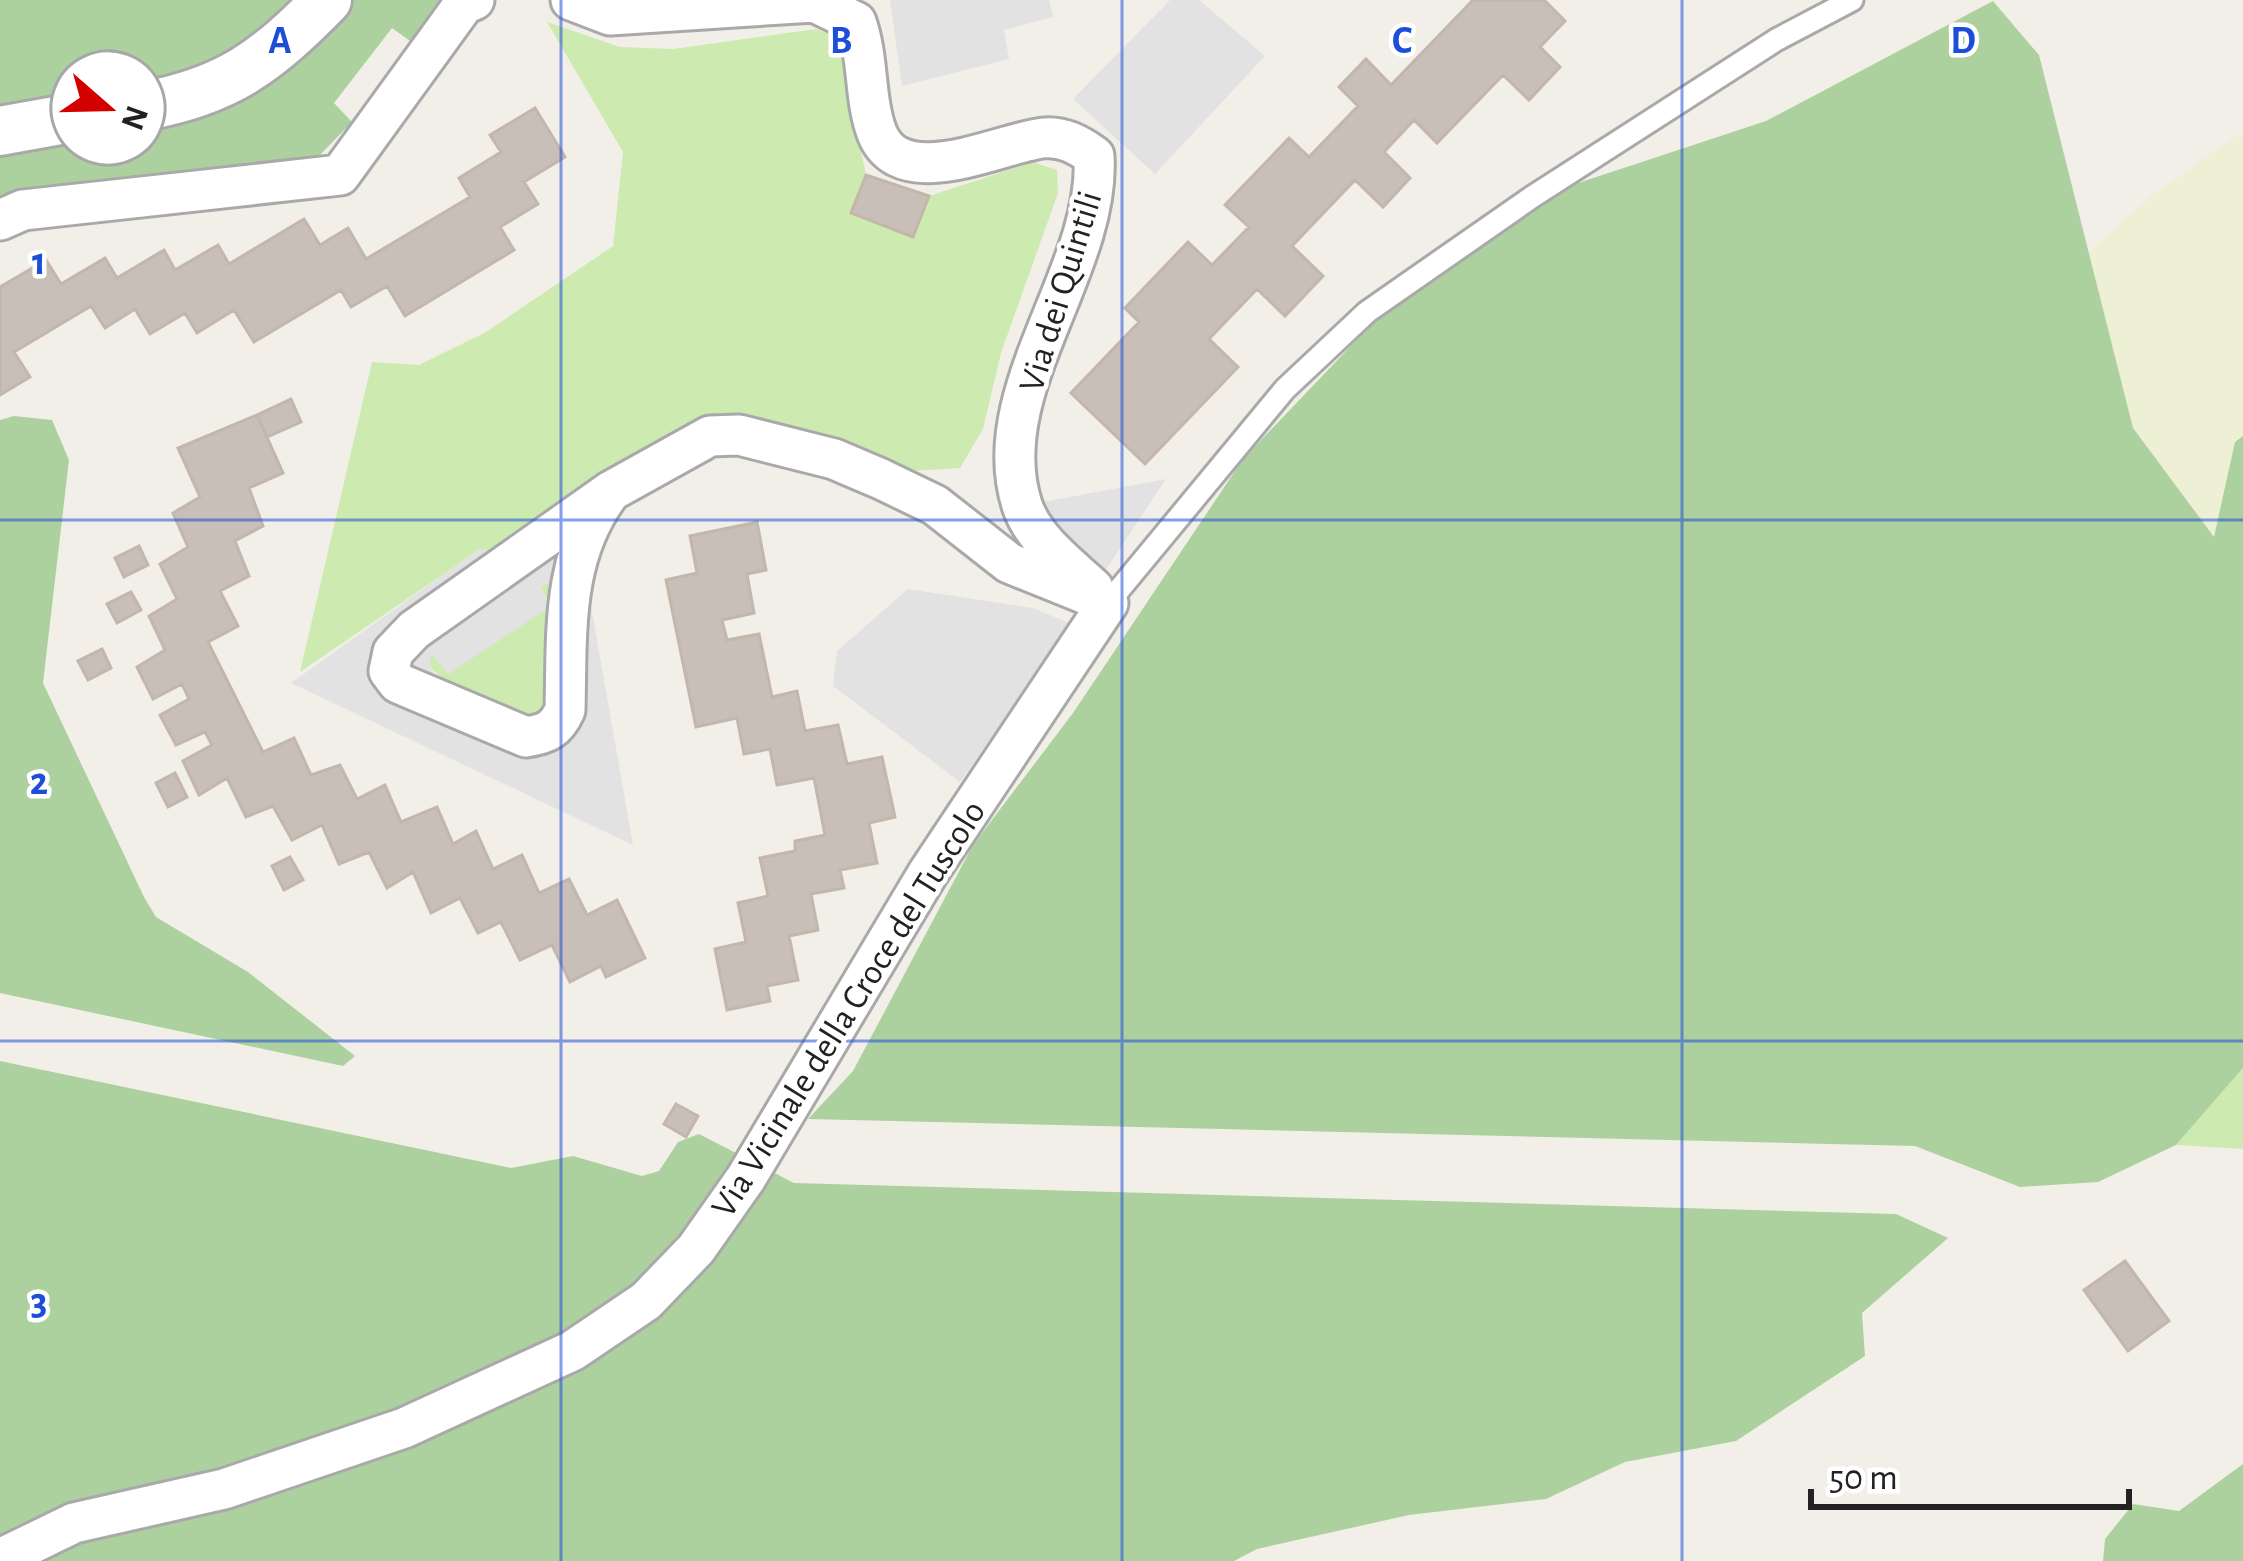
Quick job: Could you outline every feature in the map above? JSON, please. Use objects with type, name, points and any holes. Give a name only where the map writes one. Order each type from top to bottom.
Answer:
[{"type":"street","points":[[168,100],[212,88],[267,59],[327,0]]},
{"type":"street","points":[[0,220],[23,210],[174,190],[340,175],[408,74],[464,4],[474,0]]},
{"type":"street","name":"Via dei Quintili","points":[[571,0],[610,15],[814,2],[833,7],[856,22],[878,135],[891,152],[934,165],[1046,137],[1075,142],[1094,156],[1096,188],[1034,370],[1017,452],[1022,506],[1050,548],[1108,602]]},
{"type":"street","points":[[0,131],[48,122]]},
{"type":"street","points":[[611,491],[585,530],[568,593],[565,710],[560,723],[546,734],[526,737],[398,683],[388,671],[393,652],[414,629],[611,491],[710,436],[765,439],[880,478],[935,505],[1009,563],[1108,602]]},
{"type":"street","name":"Via Vicinale della Croce del Tuscolo","points":[[0,1559],[74,1523],[224,1489],[404,1428],[572,1351],[646,1301],[696,1249],[746,1178],[928,873],[1108,602]]},
{"type":"lane","points":[[1108,602],[1271,404],[1367,312],[1532,197],[1776,40],[1852,0]]},
{"type":"green space","points":[[0,0],[446,0],[417,46],[392,28],[334,103],[352,122],[316,159],[0,224]]},
{"type":"green space","points":[[1993,1],[2039,55],[2133,428],[2214,537],[2235,442],[2243,436],[2243,1068],[2176,1145],[2098,1182],[2020,1187],[1915,1146],[808,1119],[853,1071],[973,845],[1073,713],[1243,459],[1387,308],[1569,186],[1766,121]]},
{"type":"green space","points":[[547,22],[620,47],[673,49],[816,29],[837,37],[866,175],[851,213],[912,237],[929,196],[1033,162],[1057,170],[1058,193],[1001,353],[983,429],[960,468],[912,471],[708,425],[574,490],[506,552],[479,550],[300,672],[372,362],[419,365],[486,332],[613,246],[623,152]]},
{"type":"green space","points":[[2243,131],[2243,436],[2235,442],[2215,538],[2133,428],[2089,252],[2152,195]]},
{"type":"green space","points":[[14,416],[52,420],[69,460],[43,683],[144,897],[156,917],[248,972],[355,1056],[343,1066],[0,993],[0,420]]},
{"type":"green space","points":[[550,583],[555,593],[549,713],[519,713],[483,702],[450,685],[429,664],[432,652],[449,673],[550,606],[540,585]]},
{"type":"green space","points":[[0,1061],[511,1168],[573,1156],[642,1176],[659,1171],[678,1142],[699,1134],[794,1183],[1896,1214],[1948,1238],[1862,1313],[1865,1356],[1736,1441],[1625,1462],[1546,1499],[1409,1515],[1257,1549],[1234,1561],[0,1561]]},
{"type":"green space","points":[[2243,1068],[2243,1149],[2176,1145]]},
{"type":"green space","points":[[2243,1464],[2243,1561],[2103,1561],[2105,1539],[2133,1504],[2179,1511]]},
{"type":"shaded area","points":[[890,0],[1049,0],[1053,17],[1004,30],[1009,59],[902,86]]},
{"type":"shaded area","points":[[1170,0],[1199,0],[1265,56],[1155,174],[1073,99]]},
{"type":"shaded area","points":[[1166,479],[1093,589],[1022,506]]},
{"type":"shaded area","points":[[574,490],[590,518],[580,543],[633,845],[291,683],[479,549],[506,552]],"holes":[[[550,584],[555,593],[548,713],[525,719],[438,679],[429,664],[432,654],[448,674],[550,607],[540,586]]]},
{"type":"shaded area","points":[[908,589],[1033,608],[1071,624],[960,782],[833,686],[837,651]]},
{"type":"building","points":[[1473,0],[1544,0],[1565,21],[1540,47],[1560,67],[1529,100],[1503,75],[1437,143],[1414,120],[1384,152],[1410,178],[1383,207],[1355,180],[1292,246],[1323,276],[1285,316],[1257,289],[1209,339],[1238,367],[1145,464],[1071,393],[1139,322],[1125,308],[1188,242],[1212,265],[1249,227],[1225,205],[1289,138],[1309,157],[1358,106],[1339,87],[1366,59],[1391,85]]},
{"type":"building","points":[[535,108],[565,157],[524,182],[538,204],[500,227],[514,250],[405,316],[387,286],[351,307],[341,290],[254,342],[234,310],[197,333],[185,313],[150,334],[135,309],[105,328],[91,306],[14,352],[30,377],[0,395],[0,287],[46,260],[61,284],[105,258],[117,278],[164,250],[175,270],[218,245],[229,264],[304,219],[320,245],[348,228],[366,259],[470,197],[459,178],[501,152],[490,135]]},
{"type":"building","points":[[866,175],[929,196],[913,237],[851,213]]},
{"type":"building","points":[[291,399],[301,422],[267,437],[257,415]]},
{"type":"building","points":[[257,415],[283,473],[249,488],[263,526],[235,541],[249,576],[220,591],[238,626],[208,642],[263,752],[294,738],[311,775],[340,765],[357,799],[385,785],[401,822],[437,807],[453,844],[476,831],[493,869],[522,855],[539,893],[569,879],[587,915],[617,900],[645,958],[606,977],[601,966],[570,982],[552,945],[520,960],[501,922],[478,933],[460,898],[431,913],[413,872],[387,888],[369,852],[339,864],[322,825],[292,840],[273,806],[246,817],[227,778],[199,795],[183,761],[212,745],[205,732],[176,745],[160,715],[189,699],[182,684],[153,699],[137,667],[165,650],[149,616],[177,599],[160,564],[188,547],[173,513],[200,497],[178,448]]},
{"type":"building","points":[[757,522],[766,570],[747,574],[754,613],[722,620],[727,640],[759,634],[772,697],[797,691],[805,731],[838,725],[847,764],[882,757],[895,817],[869,823],[877,863],[840,870],[844,888],[811,894],[818,930],[789,936],[798,980],[767,986],[770,1001],[727,1010],[715,949],[746,942],[738,903],[768,896],[760,858],[795,851],[795,841],[825,835],[814,778],[777,785],[770,749],[744,754],[737,718],[696,727],[666,580],[697,573],[690,536]]},
{"type":"building","points":[[139,546],[148,565],[124,577],[115,558]]},
{"type":"building","points":[[131,592],[141,610],[117,623],[107,604]]},
{"type":"building","points":[[102,649],[111,668],[88,680],[78,661]]},
{"type":"building","points":[[175,773],[187,797],[168,807],[156,783]]},
{"type":"building","points":[[290,857],[303,880],[284,890],[272,866]]},
{"type":"building","points":[[676,1104],[698,1116],[686,1137],[664,1124]]},
{"type":"building","points":[[2125,1261],[2169,1321],[2128,1351],[2084,1290]]}]
